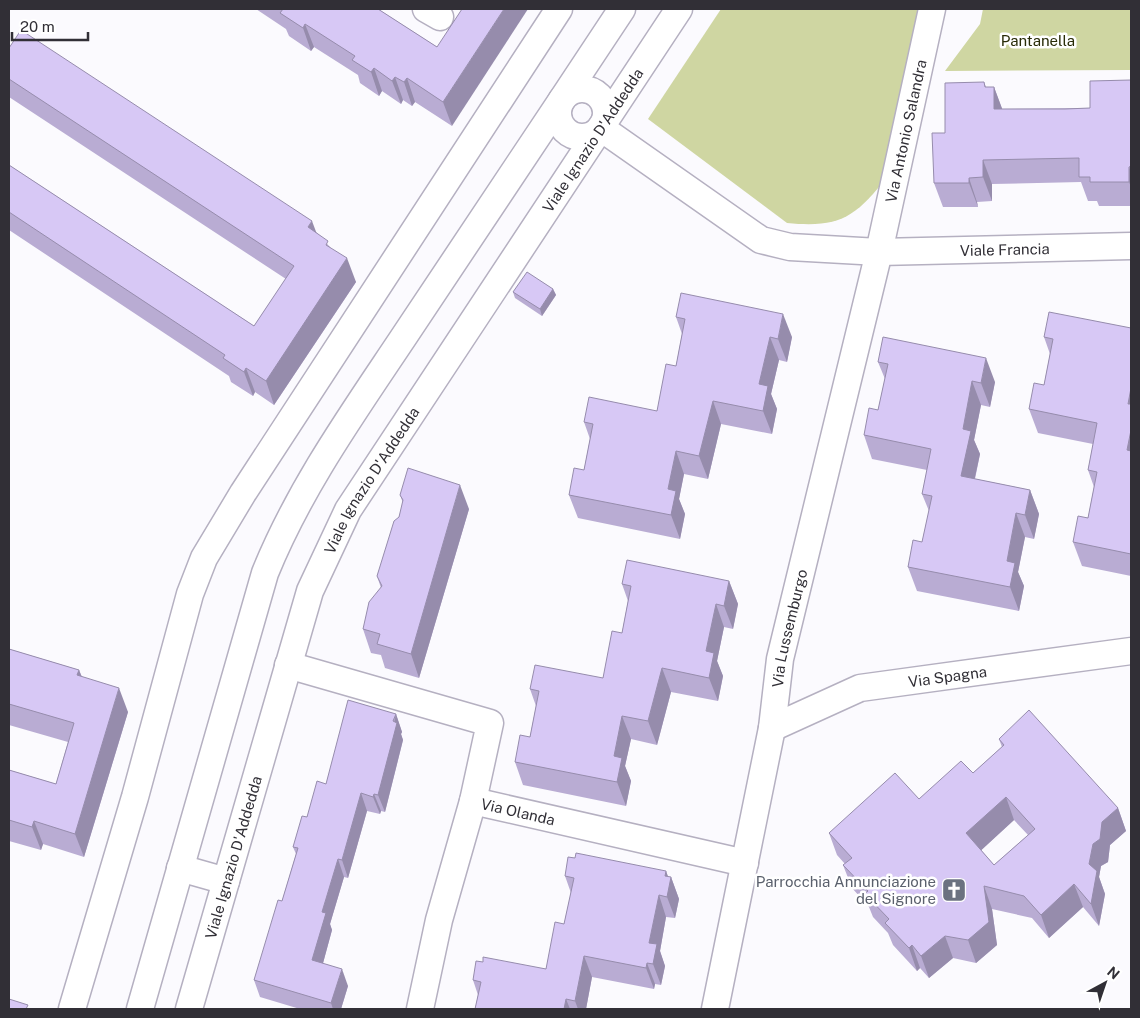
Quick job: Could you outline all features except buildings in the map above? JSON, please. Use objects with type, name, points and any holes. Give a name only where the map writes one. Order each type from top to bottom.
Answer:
[{"type":"street","points":[[72,1009],[135,797],[190,594],[204,558],[243,493],[560,9]]},
{"type":"street","points":[[140,1009],[265,573],[282,530],[315,473],[622,9]]},
{"type":"street","name":"Viale Ignazio D'Addedda","points":[[189,1009],[310,590],[348,510],[679,9]]},
{"type":"street","name":"Via Antonio Salandra","points":[[879,252],[932,9]]},
{"type":"street","points":[[574,90],[593,92],[600,97],[605,108],[605,120],[601,128],[588,137],[580,138],[568,133],[558,118],[560,102],[574,90]]},
{"type":"street","name":"Viale Francia","points":[[601,128],[761,240],[790,247],[879,252],[1131,246]]},
{"type":"street","name":"Via Lussemburgo","points":[[715,1009],[772,728],[780,659],[879,252]]},
{"type":"street","name":"Via Spagna","points":[[772,728],[860,688],[1131,651]]},
{"type":"street","points":[[288,665],[490,722],[473,801]]},
{"type":"street","name":"Via Olanda","points":[[420,1009],[439,920],[473,801],[745,863]]},
{"type":"street","points":[[180,868],[226,881]]},
{"type":"green space","points":[[721,9],[924,9],[887,177],[876,191],[855,211],[844,217],[820,224],[787,223],[648,119]]},
{"type":"green space","name":"Pantanella","points":[[983,9],[1131,9],[1131,70],[945,71],[980,24]]},
{"type":"place","name":"Parrocchia Annunciazione del Signore","points":[[954,890]]}]
